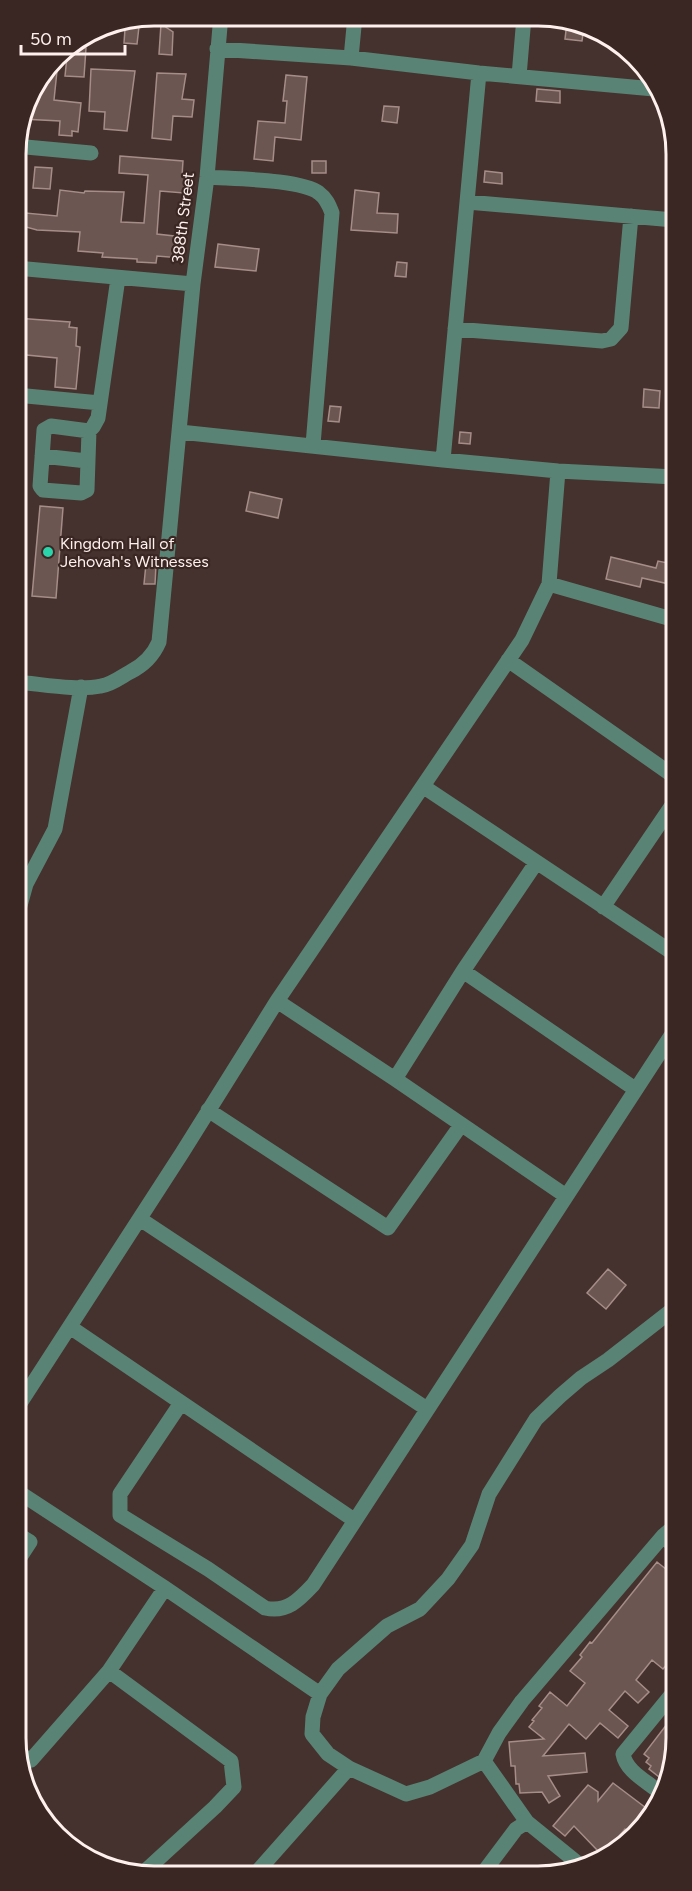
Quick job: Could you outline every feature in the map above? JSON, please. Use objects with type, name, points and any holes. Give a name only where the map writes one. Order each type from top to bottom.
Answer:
[{"type":"street","name":"388th Street","points":[[26,269],[193,284],[207,177],[220,26]]},
{"type":"street","points":[[351,58],[354,26]]},
{"type":"street","points":[[519,76],[523,26]]},
{"type":"street","points":[[217,49],[351,58],[479,73],[645,84]]},
{"type":"street","points":[[443,460],[479,73]]},
{"type":"street","points":[[26,147],[91,153]]},
{"type":"street","points":[[207,177],[297,184],[319,193],[327,202],[332,213],[313,445]]},
{"type":"street","points":[[467,202],[666,219]]},
{"type":"street","points":[[455,329],[602,341],[611,339],[621,328],[631,216]]},
{"type":"street","points":[[89,431],[51,426],[44,430],[40,486],[43,490],[85,492],[87,490],[89,431],[98,418],[118,278]]},
{"type":"street","points":[[26,683],[81,687],[102,686],[147,661],[159,642],[193,284]]},
{"type":"street","points":[[26,396],[100,403]]},
{"type":"street","points":[[180,432],[558,471],[666,477]]},
{"type":"street","points":[[42,456],[87,461]]},
{"type":"street","points":[[26,1394],[140,1219],[277,1001],[522,640],[549,584],[558,471]]},
{"type":"street","points":[[549,584],[666,617]]},
{"type":"street","points":[[508,660],[666,771]]},
{"type":"street","points":[[26,887],[55,829],[81,687]]},
{"type":"street","points":[[424,787],[666,949]]},
{"type":"street","points":[[603,906],[666,814]]},
{"type":"street","points":[[395,1079],[463,971],[536,862]]},
{"type":"street","points":[[463,971],[635,1089]]},
{"type":"street","points":[[277,1001],[566,1196]]},
{"type":"street","points":[[181,1403],[120,1494],[120,1515],[208,1569],[265,1608],[274,1611],[292,1605],[314,1585],[354,1520],[666,1043]]},
{"type":"street","points":[[208,1110],[388,1228],[461,1125]]},
{"type":"street","points":[[140,1219],[427,1409]]},
{"type":"street","points":[[666,1315],[581,1378],[536,1419],[489,1494],[472,1545],[448,1579],[420,1609],[387,1626],[338,1669],[320,1694],[313,1717],[312,1734],[328,1754],[349,1768],[406,1794],[430,1787],[484,1761],[499,1733],[522,1701],[666,1533]]},
{"type":"street","points":[[70,1327],[354,1520]]},
{"type":"street","points":[[26,1497],[320,1694]]},
{"type":"street","points":[[663,1536],[666,1539]]},
{"type":"street","points":[[28,1758],[31,1760],[109,1671],[165,1588]]},
{"type":"street","points":[[109,1671],[231,1761],[234,1787],[216,1807],[151,1866]]},
{"type":"street","points":[[655,1789],[629,1768],[624,1762],[623,1754],[666,1701]]},
{"type":"street","points":[[484,1761],[527,1822],[574,1860]]},
{"type":"street","points":[[262,1866],[349,1768]]},
{"type":"street","points":[[488,1866],[516,1829],[527,1822]]},
{"type":"building","points":[[161,26],[164,26],[173,32],[172,55],[159,54]]},
{"type":"building","points":[[139,27],[137,44],[124,43],[125,29]]},
{"type":"building","points":[[566,29],[583,33],[582,41],[565,39]]},
{"type":"building","points":[[81,48],[86,48],[84,77],[65,76],[67,59]]},
{"type":"building","points":[[91,69],[135,71],[127,131],[104,129],[105,112],[89,111]]},
{"type":"building","points":[[56,71],[54,100],[81,103],[78,132],[72,131],[72,136],[59,135],[60,121],[30,119],[47,82]]},
{"type":"building","points":[[157,73],[186,74],[182,99],[194,100],[192,117],[173,116],[171,140],[152,138]]},
{"type":"building","points":[[286,75],[307,77],[301,140],[275,137],[273,161],[254,159],[258,121],[285,123],[287,101],[283,101]]},
{"type":"building","points":[[537,89],[560,91],[560,103],[536,101]]},
{"type":"building","points":[[384,106],[399,107],[397,123],[382,121]]},
{"type":"building","points":[[120,156],[183,161],[184,193],[160,191],[157,234],[183,237],[181,258],[157,256],[156,263],[137,262],[137,259],[102,257],[103,253],[78,251],[80,232],[37,230],[26,227],[26,213],[57,216],[60,190],[84,193],[85,191],[124,192],[121,222],[144,223],[148,175],[119,173]]},
{"type":"building","points":[[312,161],[326,161],[326,173],[312,173]]},
{"type":"building","points":[[35,167],[52,168],[50,189],[33,188]]},
{"type":"building","points":[[485,171],[502,173],[502,184],[484,182]]},
{"type":"building","points":[[355,190],[379,193],[377,213],[398,214],[397,233],[351,230]]},
{"type":"building","points":[[218,244],[259,249],[256,271],[215,267]]},
{"type":"building","points":[[397,262],[407,263],[406,277],[395,276]]},
{"type":"building","points":[[26,319],[70,322],[69,327],[77,328],[76,346],[80,347],[76,389],[55,387],[57,358],[26,355]]},
{"type":"building","points":[[644,389],[660,391],[659,408],[643,407]]},
{"type":"building","points":[[330,406],[341,407],[339,422],[328,421]]},
{"type":"building","points":[[460,432],[471,433],[470,444],[459,443]]},
{"type":"building","points":[[250,492],[282,499],[278,518],[246,511]]},
{"type":"building","name":"Kingdom Hall of Jehovah's Witnesses","points":[[40,506],[63,508],[56,598],[32,596]]},
{"type":"building","points":[[611,557],[656,568],[658,561],[666,563],[666,583],[642,578],[640,587],[606,579]]},
{"type":"building","points":[[146,564],[156,565],[155,584],[144,584]]},
{"type":"building","points":[[608,1269],[626,1285],[606,1309],[587,1293]]},
{"type":"building","points":[[657,1562],[666,1569],[666,1665],[663,1669],[652,1660],[636,1680],[649,1692],[638,1703],[625,1691],[609,1710],[628,1726],[618,1738],[600,1723],[586,1739],[569,1724],[543,1756],[585,1753],[587,1772],[548,1776],[560,1796],[549,1803],[542,1792],[520,1793],[519,1784],[516,1784],[515,1766],[511,1766],[509,1742],[544,1739],[529,1727],[542,1708],[539,1706],[550,1692],[567,1706],[585,1683],[570,1671],[582,1657],[580,1655],[590,1642],[592,1643]]},
{"type":"building","points":[[666,1725],[666,1746],[660,1778],[649,1769],[651,1766],[646,1762],[649,1758],[644,1754]]},
{"type":"building","points":[[613,1783],[646,1808],[629,1828],[597,1850],[574,1826],[565,1836],[553,1826],[588,1785],[598,1792],[598,1801]]},
{"type":"place","name":"Kingdom Hall of Jehovah's Witnesses","points":[[48,552]]}]
